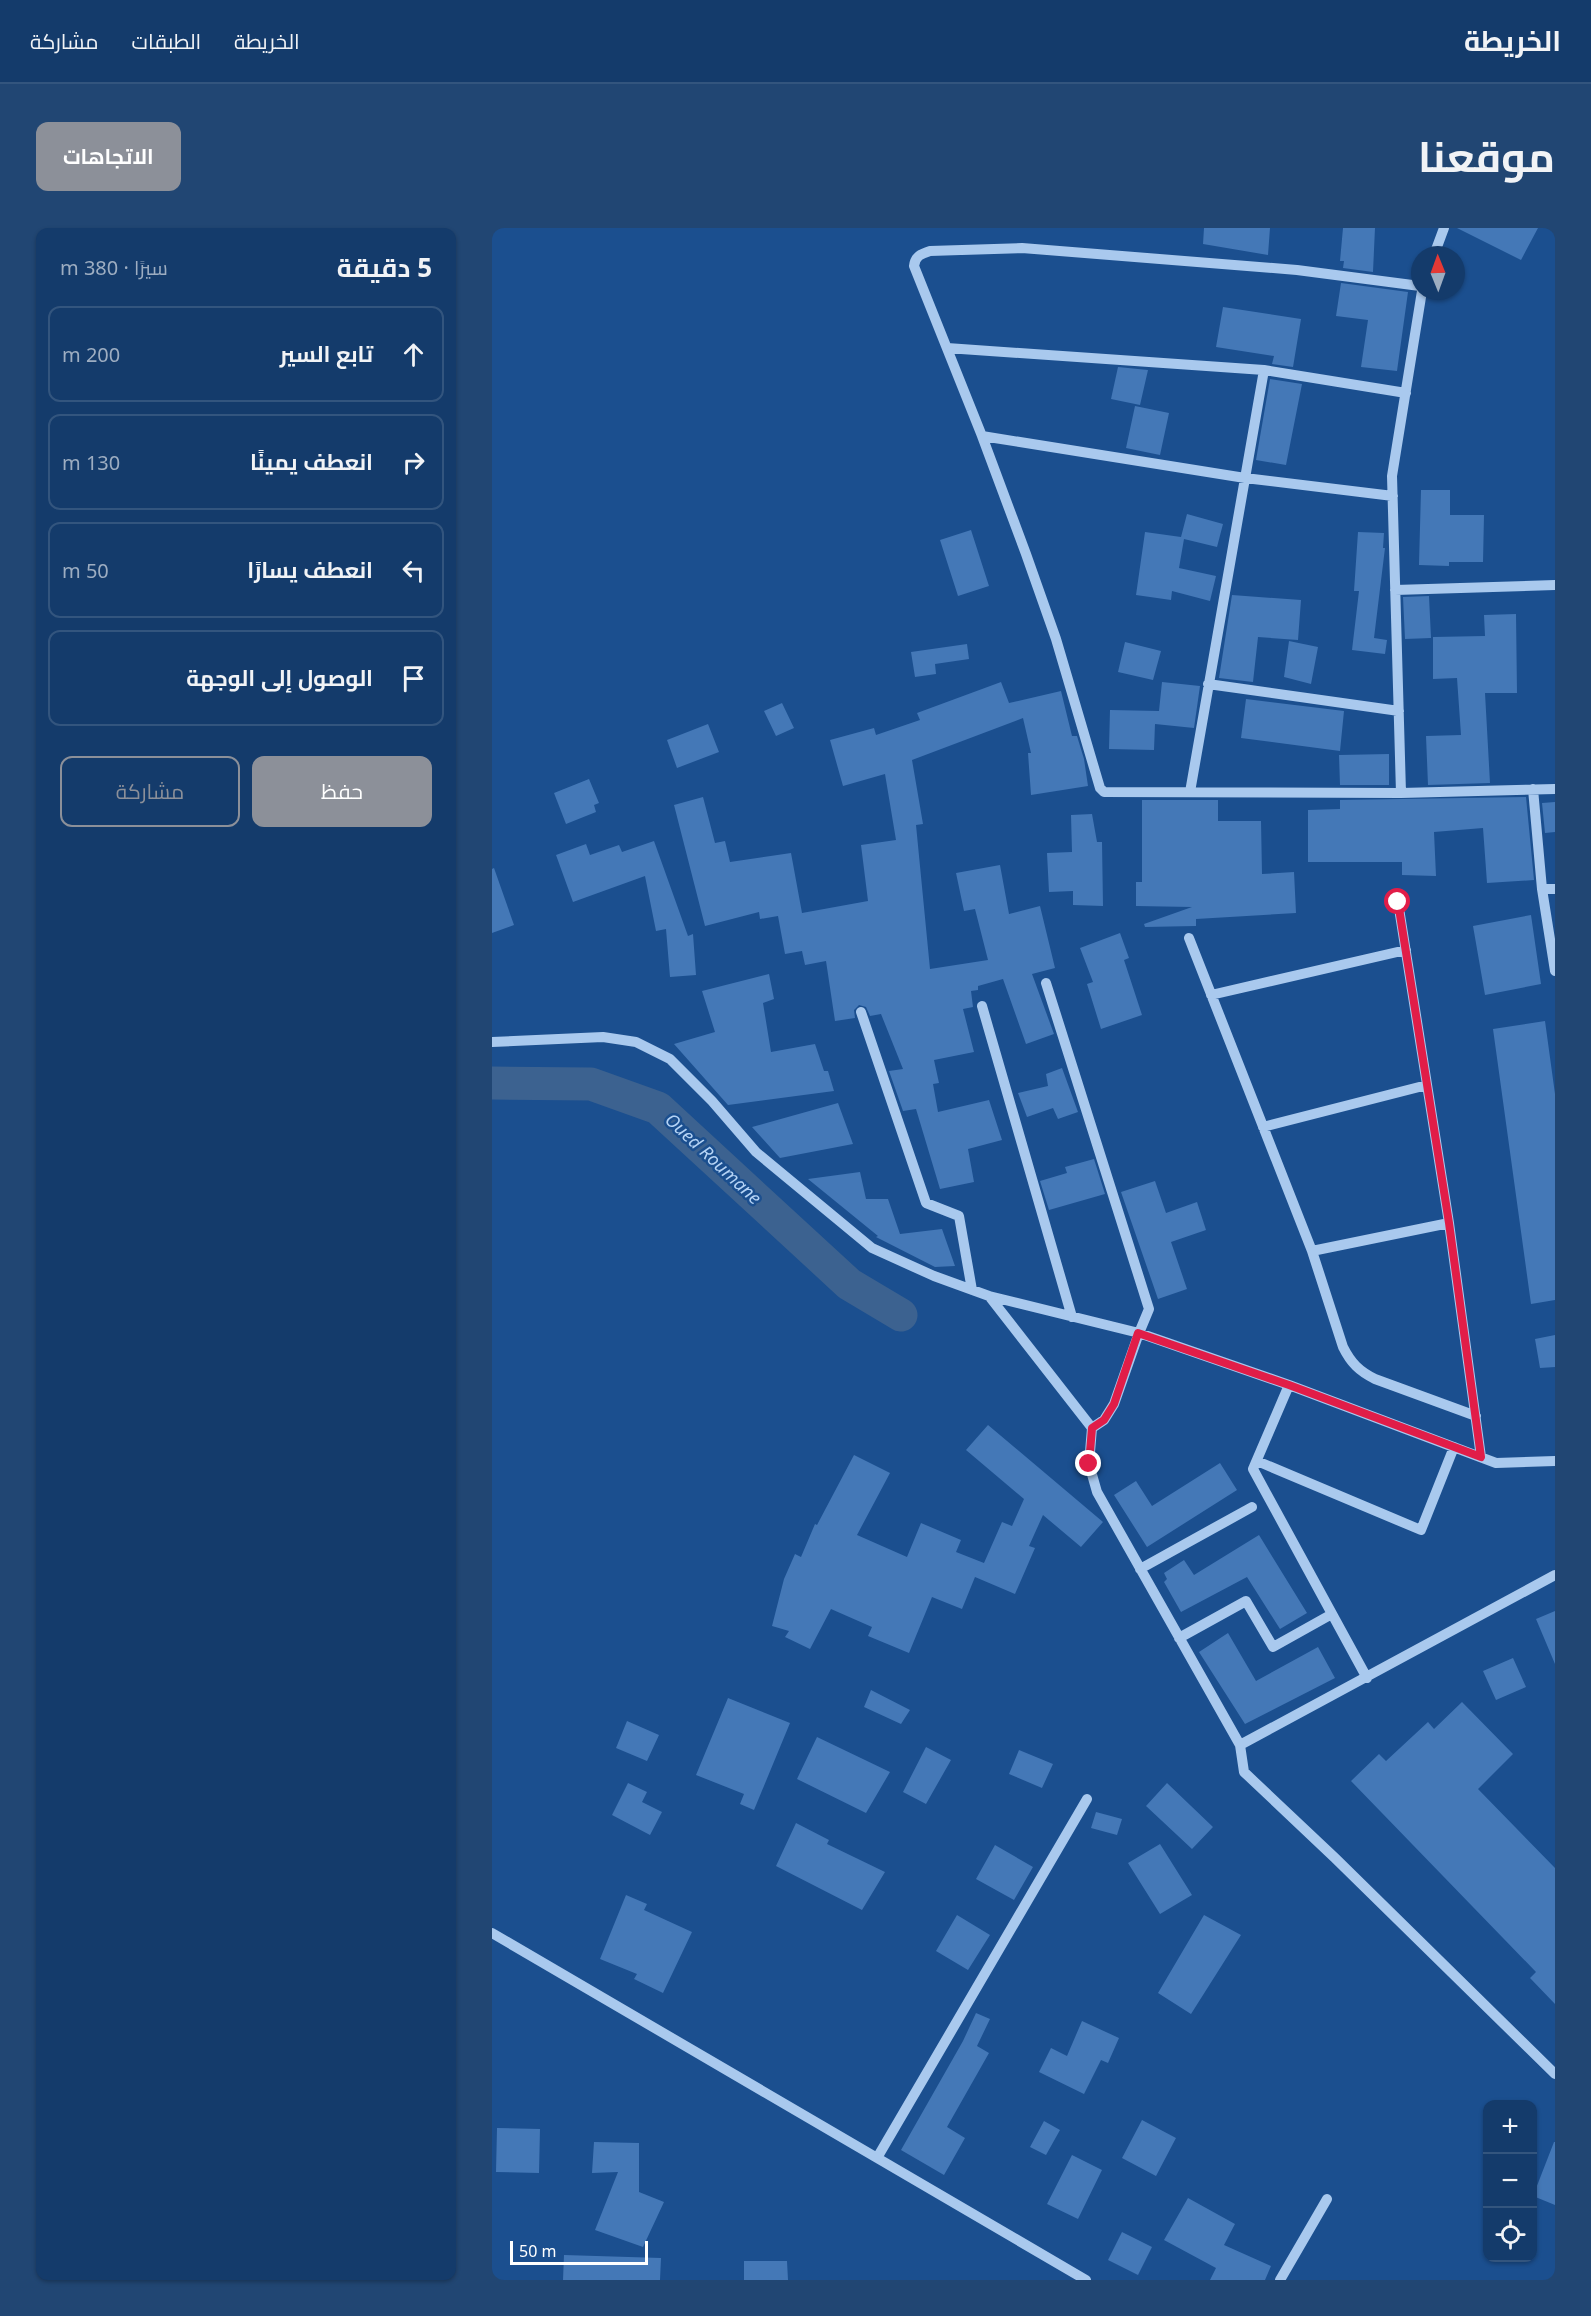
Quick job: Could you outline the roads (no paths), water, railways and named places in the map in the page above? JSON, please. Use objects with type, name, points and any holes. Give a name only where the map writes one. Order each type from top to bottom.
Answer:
[{"type":"street","points":[[1437,246],[1444,228]]},
{"type":"street","points":[[1411,285],[1297,270],[1023,248],[930,251],[920,254],[914,260],[914,266],[982,436],[1056,639],[1100,789],[1104,792],[1401,793],[1555,789]]},
{"type":"street","points":[[1401,793],[1392,476],[1421,300]]},
{"type":"street","points":[[947,348],[1264,370],[1406,393]]},
{"type":"street","points":[[1190,792],[1264,370]]},
{"type":"street","points":[[982,436],[1245,478],[1393,496]]},
{"type":"street","points":[[1395,590],[1555,585]]},
{"type":"street","points":[[1208,684],[1399,711]]},
{"type":"street","points":[[1533,789],[1542,889],[1555,971]]},
{"type":"street","points":[[1542,889],[1555,889]]},
{"type":"street","points":[[1398,902],[1449,1223],[1481,1457]]},
{"type":"street","points":[[1189,938],[1312,1251],[1349,1359],[1360,1371],[1476,1416]]},
{"type":"street","points":[[1212,995],[1406,950]]},
{"type":"street","points":[[1046,983],[1149,1309],[1138,1333],[1114,1404],[1104,1420],[1092,1428]]},
{"type":"street","points":[[982,1006],[1072,1317]]},
{"type":"street","points":[[861,1012],[926,1203],[958,1216],[972,1290]]},
{"type":"street","points":[[492,1042],[603,1037],[636,1042],[670,1059],[712,1101],[756,1152],[872,1248],[934,1276],[989,1296],[1138,1333],[1289,1385],[1496,1463],[1555,1461]]},
{"type":"street","points":[[1263,1127],[1427,1085]]},
{"type":"street","points":[[1312,1251],[1449,1223]]},
{"type":"street","points":[[989,1296],[1092,1428],[1089,1464],[1097,1492],[1240,1745],[1244,1772],[1555,2074]]},
{"type":"street","points":[[1289,1385],[1253,1469],[1367,1678]]},
{"type":"street","points":[[1257,1461],[1421,1530],[1454,1447]]},
{"type":"street","points":[[1140,1569],[1252,1507]]},
{"type":"street","points":[[1240,1745],[1555,1575]]},
{"type":"street","points":[[1179,1638],[1246,1601],[1273,1647],[1332,1614]]},
{"type":"street","points":[[877,2158],[1087,1798]]},
{"type":"street","points":[[492,1933],[1086,2280]]},
{"type":"street","points":[[1280,2280],[1327,2199]]},
{"type":"waterway","name":"Oued Roumane","points":[[492,1083],[591,1084],[658,1108],[849,1284],[901,1315]]}]
